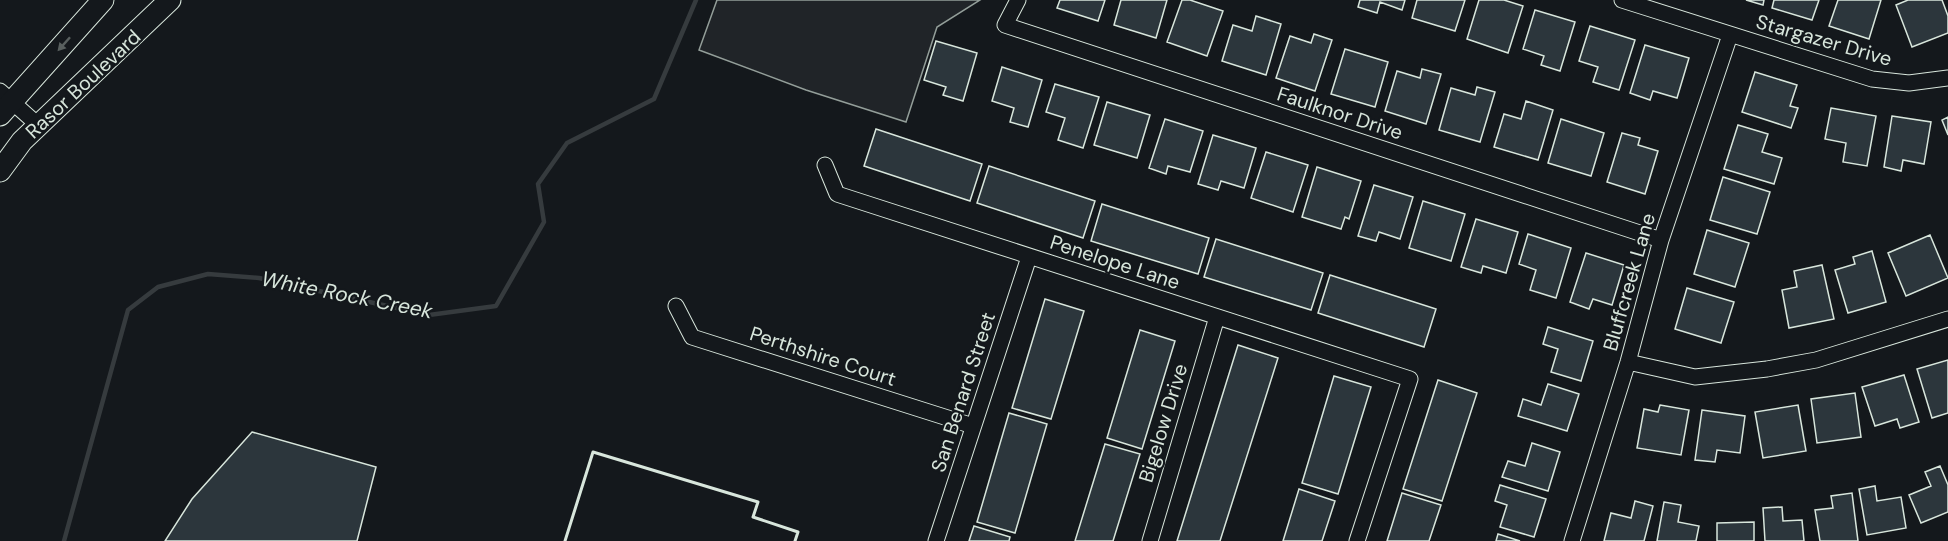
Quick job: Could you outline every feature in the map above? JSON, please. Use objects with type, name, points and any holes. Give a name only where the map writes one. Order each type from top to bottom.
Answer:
[{"type":"main road","name":"Rasor Boulevard","points":[[4,103],[103,0]]},
{"type":"main road","name":"Rasor Boulevard","points":[[0,171],[22,141],[170,0]]},
{"type":"street","name":"Faulknor Drive","points":[[1018,0],[1005,25],[1661,240]]},
{"type":"street","name":"Stargazer Drive","points":[[1622,0],[1872,79],[1909,83],[1948,78]]},
{"type":"street","name":"Bluffcreek Lane","points":[[1572,541],[1628,362],[1661,240],[1730,35]]},
{"type":"street","points":[[4,103],[38,125]]},
{"type":"street","name":"Penelope Lane","points":[[825,165],[837,194],[1410,379],[1357,541]]},
{"type":"street","name":"San Benard Street","points":[[936,541],[1029,257]]},
{"type":"street","name":"Perthshire Court","points":[[676,306],[692,336],[973,426]]},
{"type":"street","name":"Bigelow Drive","points":[[1150,541],[1217,317]]},
{"type":"street","points":[[1628,362],[1695,377],[1767,369],[1816,360],[1948,319]]},
{"type":"shaded area","points":[[717,0],[980,0],[937,27],[906,122],[806,90],[699,50]]},
{"type":"building","points":[[1060,0],[1105,0],[1098,21],[1057,8]]},
{"type":"building","points":[[1121,0],[1167,0],[1156,38],[1114,25]]},
{"type":"building","points":[[1182,0],[1190,0],[1223,11],[1207,56],[1167,42]]},
{"type":"building","points":[[1360,0],[1405,0],[1402,10],[1380,2],[1377,13],[1358,7]]},
{"type":"building","points":[[1417,0],[1465,0],[1455,31],[1412,18]]},
{"type":"building","points":[[1479,0],[1504,0],[1523,6],[1508,53],[1467,39]]},
{"type":"building","points":[[1746,0],[1764,0],[1763,5]]},
{"type":"building","points":[[1774,0],[1819,0],[1812,20],[1772,8]]},
{"type":"building","points":[[1838,0],[1881,0],[1869,39],[1829,26]]},
{"type":"building","points":[[1908,0],[1942,0],[1948,16],[1948,33],[1912,47],[1896,5]]},
{"type":"building","points":[[1535,10],[1575,22],[1560,71],[1541,65],[1544,56],[1523,49]]},
{"type":"building","points":[[1256,16],[1281,24],[1266,75],[1222,61],[1233,25],[1252,31]]},
{"type":"building","points":[[1590,26],[1635,40],[1619,90],[1593,82],[1598,67],[1579,61]]},
{"type":"building","points":[[1314,34],[1332,40],[1315,91],[1276,78],[1290,36],[1311,43]]},
{"type":"building","points":[[936,41],[977,53],[963,101],[943,95],[946,87],[924,80]]},
{"type":"building","points":[[1645,45],[1689,58],[1677,98],[1653,91],[1650,100],[1630,93]]},
{"type":"building","points":[[1345,49],[1388,62],[1375,107],[1331,94]]},
{"type":"building","points":[[1002,67],[1042,80],[1028,127],[1010,122],[1014,108],[992,101]]},
{"type":"building","points":[[1422,69],[1441,74],[1426,124],[1385,111],[1397,71],[1420,78]]},
{"type":"building","points":[[1755,72],[1797,85],[1790,106],[1798,108],[1791,128],[1742,112]]},
{"type":"building","points":[[1055,84],[1099,97],[1083,148],[1058,140],[1065,118],[1046,112]]},
{"type":"building","points":[[1477,87],[1495,92],[1480,142],[1439,130],[1451,88],[1475,95]]},
{"type":"building","points":[[1526,101],[1553,110],[1538,160],[1494,147],[1504,114],[1521,119]]},
{"type":"building","points":[[1107,102],[1150,115],[1137,158],[1094,145]]},
{"type":"building","points":[[1831,108],[1876,116],[1867,166],[1843,162],[1846,143],[1825,139]]},
{"type":"building","points":[[1892,116],[1931,122],[1924,164],[1903,160],[1901,171],[1884,167]]},
{"type":"building","points":[[1948,117],[1948,135],[1942,120]]},
{"type":"building","points":[[1165,119],[1203,131],[1190,172],[1168,166],[1166,174],[1149,168]]},
{"type":"building","points":[[1561,119],[1604,133],[1591,176],[1548,163]]},
{"type":"building","points":[[1738,125],[1768,134],[1762,152],[1782,158],[1774,184],[1724,169]]},
{"type":"building","points":[[876,129],[982,164],[970,201],[864,166]]},
{"type":"building","points":[[1622,133],[1640,138],[1638,145],[1658,151],[1645,194],[1607,182]]},
{"type":"building","points":[[1213,135],[1256,148],[1244,188],[1221,181],[1218,190],[1198,184]]},
{"type":"building","points":[[1266,152],[1308,165],[1293,212],[1251,198]]},
{"type":"building","points":[[989,166],[1095,201],[1083,238],[977,203]]},
{"type":"building","points":[[1317,167],[1361,181],[1349,219],[1345,217],[1341,229],[1302,217]]},
{"type":"building","points":[[1723,177],[1770,192],[1757,234],[1710,220]]},
{"type":"building","points":[[1374,185],[1413,197],[1400,239],[1379,232],[1376,241],[1358,236]]},
{"type":"building","points":[[1423,201],[1465,214],[1451,261],[1409,248]]},
{"type":"building","points":[[1102,204],[1209,238],[1198,274],[1091,241]]},
{"type":"building","points":[[1476,219],[1518,232],[1506,273],[1483,266],[1481,273],[1461,267]]},
{"type":"building","points":[[1707,230],[1749,243],[1735,287],[1694,274]]},
{"type":"building","points":[[1528,234],[1571,248],[1556,298],[1530,290],[1536,270],[1519,264]]},
{"type":"building","points":[[1930,235],[1948,278],[1906,296],[1888,253]]},
{"type":"building","points":[[1216,239],[1323,273],[1311,310],[1204,277]]},
{"type":"building","points":[[1872,251],[1886,302],[1848,313],[1835,270],[1855,264],[1853,257]]},
{"type":"building","points":[[1586,253],[1624,265],[1612,305],[1593,299],[1589,309],[1570,302]]},
{"type":"building","points":[[1822,265],[1834,319],[1789,328],[1782,290],[1797,287],[1794,271]]},
{"type":"building","points":[[1330,275],[1436,309],[1424,347],[1318,313]]},
{"type":"building","points":[[1687,288],[1734,302],[1721,343],[1675,329]]},
{"type":"building","points":[[1045,299],[1084,311],[1051,419],[1012,408]]},
{"type":"building","points":[[1548,327],[1593,341],[1581,381],[1551,372],[1558,349],[1543,344]]},
{"type":"building","points":[[1140,330],[1175,341],[1142,449],[1107,438]]},
{"type":"building","points":[[1238,345],[1278,358],[1220,541],[1177,541]]},
{"type":"building","points":[[1948,360],[1948,413],[1932,418],[1917,369]]},
{"type":"building","points":[[1904,375],[1919,422],[1900,428],[1897,419],[1875,426],[1862,387]]},
{"type":"building","points":[[1334,376],[1371,387],[1338,494],[1302,483]]},
{"type":"building","points":[[1438,380],[1477,393],[1442,501],[1403,489]]},
{"type":"building","points":[[1548,384],[1579,394],[1567,431],[1518,416],[1523,399],[1541,405]]},
{"type":"building","points":[[1855,393],[1861,437],[1817,443],[1811,399]]},
{"type":"building","points":[[1660,405],[1689,410],[1681,455],[1637,448],[1644,409],[1658,412]]},
{"type":"building","points":[[1798,405],[1806,451],[1763,458],[1755,412]]},
{"type":"building","points":[[1702,410],[1745,416],[1740,453],[1717,450],[1715,462],[1695,460]]},
{"type":"building","points":[[1009,413],[1047,424],[1015,533],[977,522]]},
{"type":"building","points":[[252,432],[376,467],[357,541],[165,541],[192,499]]},
{"type":"building","points":[[1532,443],[1560,452],[1548,491],[1502,477],[1508,461],[1525,466]]},
{"type":"building","points":[[1105,444],[1140,454],[1113,541],[1075,541]]},
{"type":"building","points":[[1940,466],[1948,485],[1948,512],[1921,523],[1909,495],[1931,486],[1925,472]]},
{"type":"building","points":[[1500,485],[1546,499],[1534,537],[1500,527],[1507,505],[1495,501]]},
{"type":"building","points":[[1875,486],[1877,501],[1901,497],[1906,528],[1867,535],[1859,489]]},
{"type":"building","points":[[1299,489],[1335,501],[1322,541],[1283,541]]},
{"type":"building","points":[[1402,493],[1441,505],[1429,541],[1387,541]]},
{"type":"building","points":[[1852,493],[1858,541],[1820,541],[1815,510],[1833,508],[1831,496]]},
{"type":"building","points":[[1635,501],[1653,506],[1644,541],[1604,541],[1611,513],[1631,518]]},
{"type":"building","points":[[1664,502],[1681,505],[1678,522],[1699,526],[1696,541],[1657,541]]},
{"type":"building","points":[[1782,507],[1783,521],[1802,520],[1804,541],[1765,541],[1763,508]]},
{"type":"building","points":[[1754,522],[1754,541],[1717,541],[1717,523]]},
{"type":"building","points":[[974,526],[1010,537],[1009,541],[969,541]]},
{"type":"building","points":[[1498,534],[1520,541],[1496,541]]},
{"type":"waterway","name":"White Rock Creek","points":[[64,541],[128,310],[158,287],[208,274],[259,278],[429,315],[496,306],[544,222],[538,184],[567,143],[654,99],[696,0]]},
{"type":"wall","points":[[565,541],[593,452],[758,502],[753,517],[798,532],[795,541]]}]
